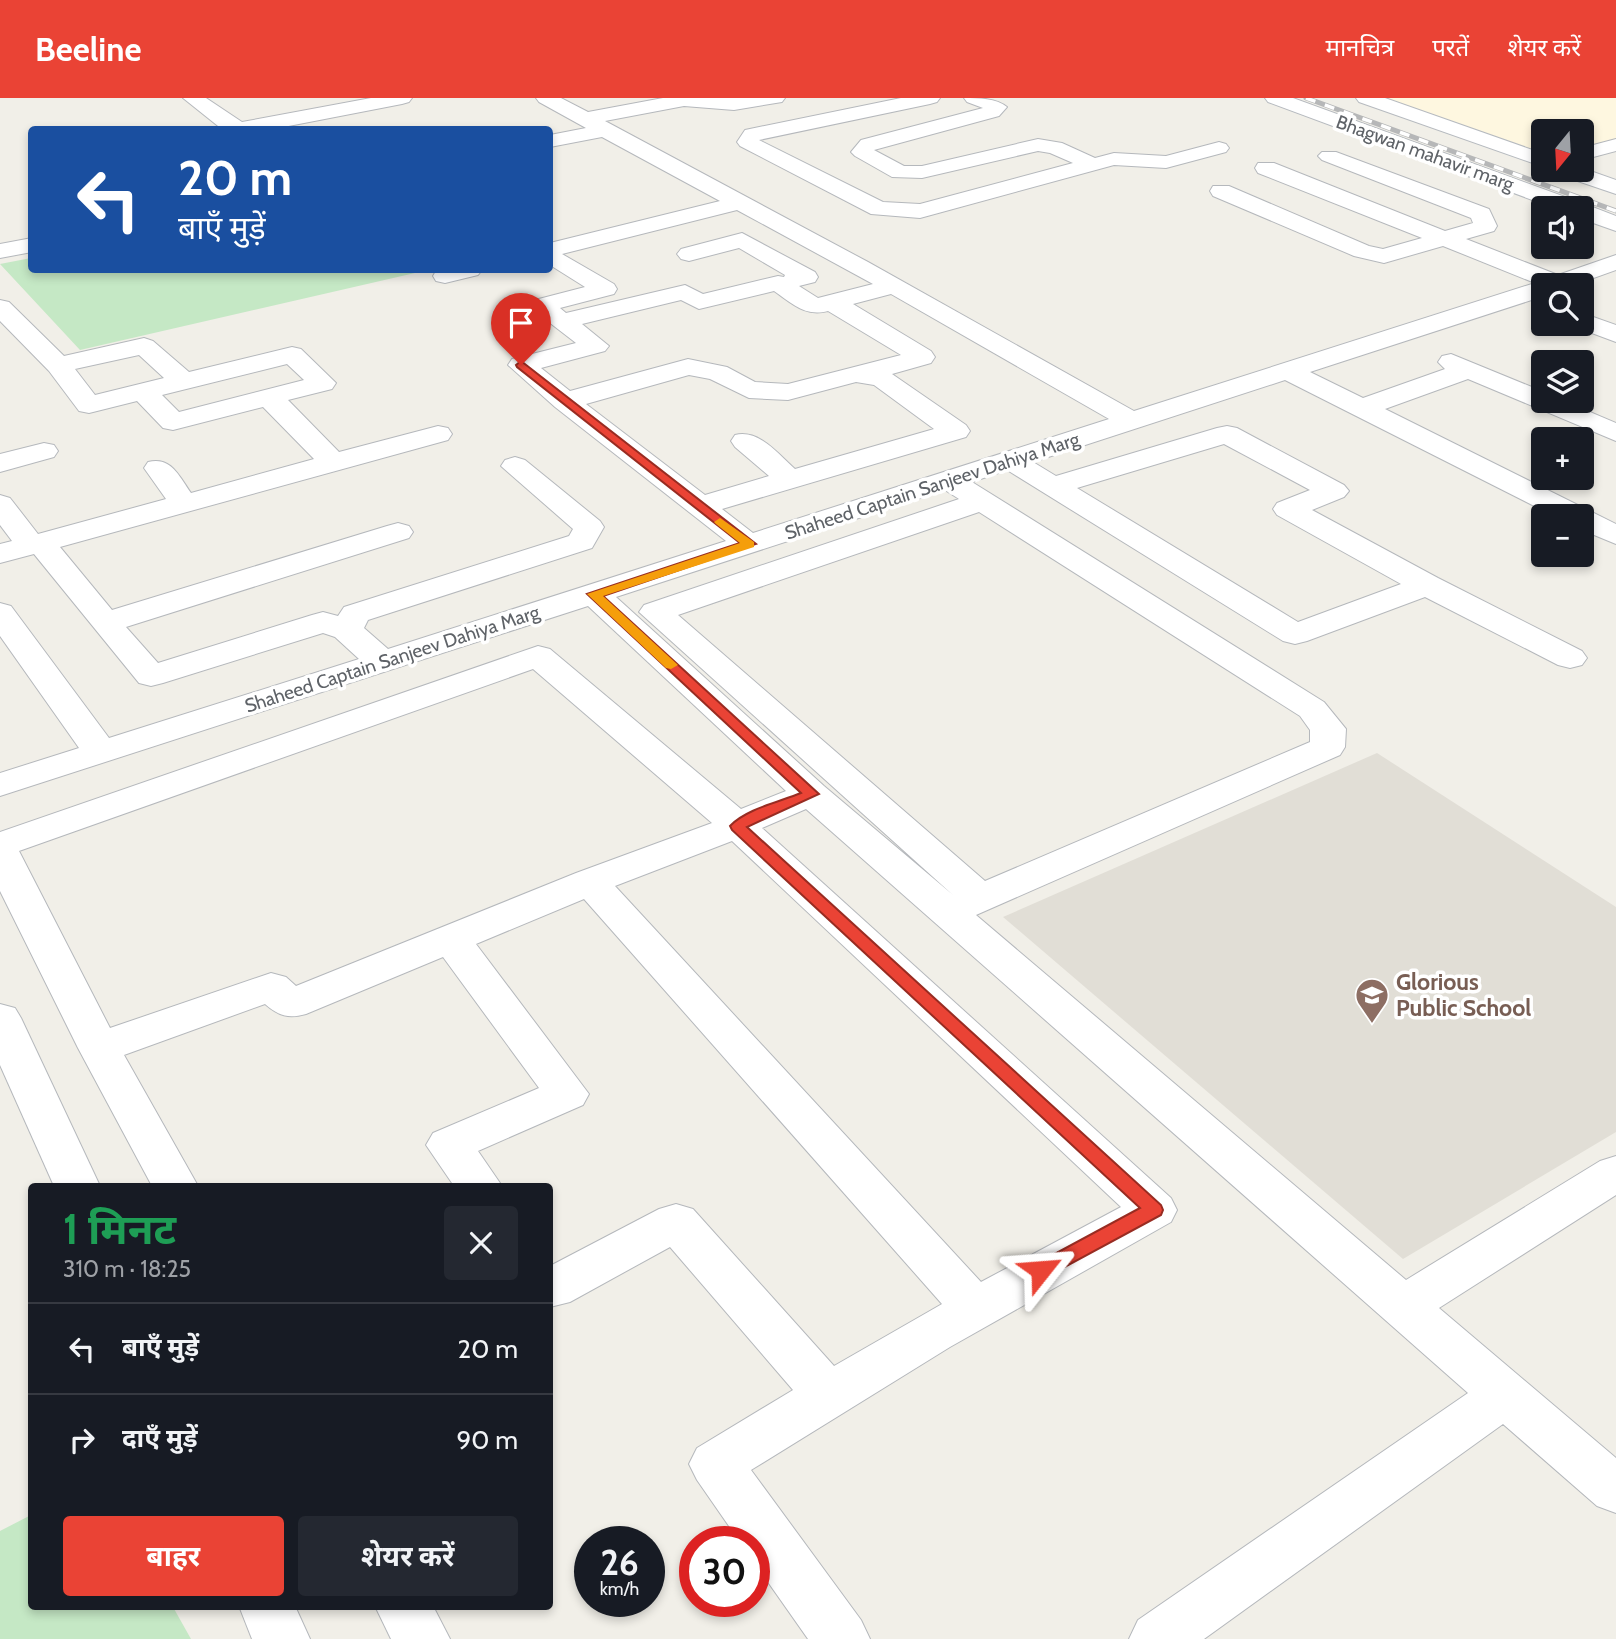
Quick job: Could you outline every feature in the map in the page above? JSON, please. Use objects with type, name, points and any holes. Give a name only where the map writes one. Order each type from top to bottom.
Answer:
[{"type":"street","points":[[192,98],[231,126]]},
{"type":"street","points":[[251,126],[402,98]]},
{"type":"street","points":[[546,98],[894,286],[1132,421]]},
{"type":"street","points":[[553,140],[595,124],[684,100],[734,104],[775,98]]},
{"type":"street","points":[[930,98],[752,134],[747,142],[879,209],[920,211],[1114,159],[1166,162],[1219,148]]},
{"type":"street","points":[[974,98],[997,107],[992,112],[868,144],[862,152],[900,172],[922,173],[1038,145],[1055,148],[1093,164]]},
{"type":"street","name":"Bhagwan mahavir marg","points":[[1275,98],[1541,196]]},
{"type":"street","name":"Bhagwan mahavir marg","points":[[1376,99],[1531,156]]},
{"type":"street","points":[[1594,151],[1616,145]]},
{"type":"street","points":[[1221,191],[1373,254],[1384,256],[1486,226],[1481,214],[1329,156]]},
{"type":"street","points":[[1266,168],[1446,239],[1531,285]]},
{"type":"street","points":[[1594,179],[1616,187]]},
{"type":"street","points":[[554,255],[738,203]]},
{"type":"street","points":[[1594,216],[1616,224]]},
{"type":"street","points":[[561,322],[685,292],[699,302],[806,277],[742,240],[689,254]]},
{"type":"street","points":[[0,251],[28,246]]},
{"type":"street","points":[[554,255],[624,282],[670,295]]},
{"type":"street","name":"Shaheed Captain Sanjeev Dahiya Marg","points":[[1588,273],[1616,262]]},
{"type":"street","points":[[445,276],[458,273]]},
{"type":"street","points":[[624,282],[540,306],[596,346],[521,365],[749,544]]},
{"type":"street","points":[[778,283],[814,307],[894,286]]},
{"type":"street","name":"Shaheed Captain Sanjeev Dahiya Marg","points":[[0,785],[1531,295]]},
{"type":"street","points":[[565,401],[688,367],[718,373],[750,390],[788,391],[861,375],[922,357],[831,302]]},
{"type":"street","points":[[0,307],[58,365],[89,405],[143,391],[292,355],[323,383],[173,422],[143,391]]},
{"type":"street","points":[[1594,326],[1616,334]]},
{"type":"street","points":[[58,365],[144,346],[185,382]]},
{"type":"street","points":[[586,348],[635,382]]},
{"type":"street","points":[[1362,408],[1459,366],[1616,433]]},
{"type":"street","points":[[1288,371],[1554,504]]},
{"type":"street","points":[[701,506],[956,431],[882,379],[861,375]]},
{"type":"street","points":[[269,397],[327,456]]},
{"type":"street","points":[[0,554],[21,540],[178,495],[435,431],[21,540]]},
{"type":"street","points":[[1052,486],[1227,434],[1334,491],[1288,509],[1427,585],[1570,658]]},
{"type":"street","points":[[745,441],[791,480]]},
{"type":"street","points":[[0,463],[44,451]]},
{"type":"street","points":[[1010,460],[1295,634],[1427,585]]},
{"type":"street","points":[[347,629],[355,614],[581,542],[589,527],[515,466]]},
{"type":"street","points":[[158,467],[178,495]]},
{"type":"street","points":[[949,480],[1312,709],[1328,729],[1327,747],[964,905]]},
{"type":"street","points":[[983,501],[655,612],[964,905],[1404,1305],[1616,1490]]},
{"type":"street","points":[[0,504],[21,540],[105,623],[151,676],[323,622],[347,629],[382,662]]},
{"type":"street","points":[[1594,512],[1616,505]]},
{"type":"street","points":[[1594,524],[1616,535]]},
{"type":"street","points":[[105,623],[398,531]]},
{"type":"street","points":[[594,594],[811,794],[964,905]]},
{"type":"street","points":[[0,613],[101,753]]},
{"type":"street","points":[[0,845],[538,656],[738,826],[1154,1210],[974,1307],[827,1393],[716,1464],[841,1639]]},
{"type":"street","points":[[99,1048],[271,987],[291,1004],[590,882],[738,826],[811,794]]},
{"type":"street","points":[[0,852],[99,1048],[173,1183]]},
{"type":"street","points":[[590,882],[974,1307]]},
{"type":"street","points":[[450,938],[567,1094],[449,1145],[477,1183]]},
{"type":"street","points":[[0,1018],[76,1183]]},
{"type":"street","points":[[1404,1305],[1616,1173]]},
{"type":"street","points":[[553,1289],[676,1222],[827,1393]]},
{"type":"street","points":[[1158,1639],[1506,1394]]},
{"type":"street","points":[[269,1610],[282,1639]]},
{"type":"street","points":[[405,1610],[421,1639]]},
{"type":"shaded area","points":[[1374,98],[1616,98],[1616,145],[1594,151],[1594,119],[1531,119],[1531,157]]},
{"type":"shaded area","name":"Glorious Public School","points":[[1377,753],[1616,907],[1616,1132],[1403,1259],[1003,917]]},
{"type":"green space","points":[[28,259],[28,273],[415,273],[80,350],[0,264]]},
{"type":"green space","points":[[28,1517],[28,1610],[175,1610],[191,1639],[0,1639],[0,1531]]},
{"type":"railway","points":[[1306,98],[1616,211]]},
{"type":"slow traffic","points":[[671,665],[594,594],[749,544],[720,522]]},
{"type":"place","name":"Glorious Public School","points":[[1372,1025]]},
{"type":"route","points":[[521,365],[749,544],[594,594],[811,794],[738,826],[1154,1210],[1041,1270]]}]
